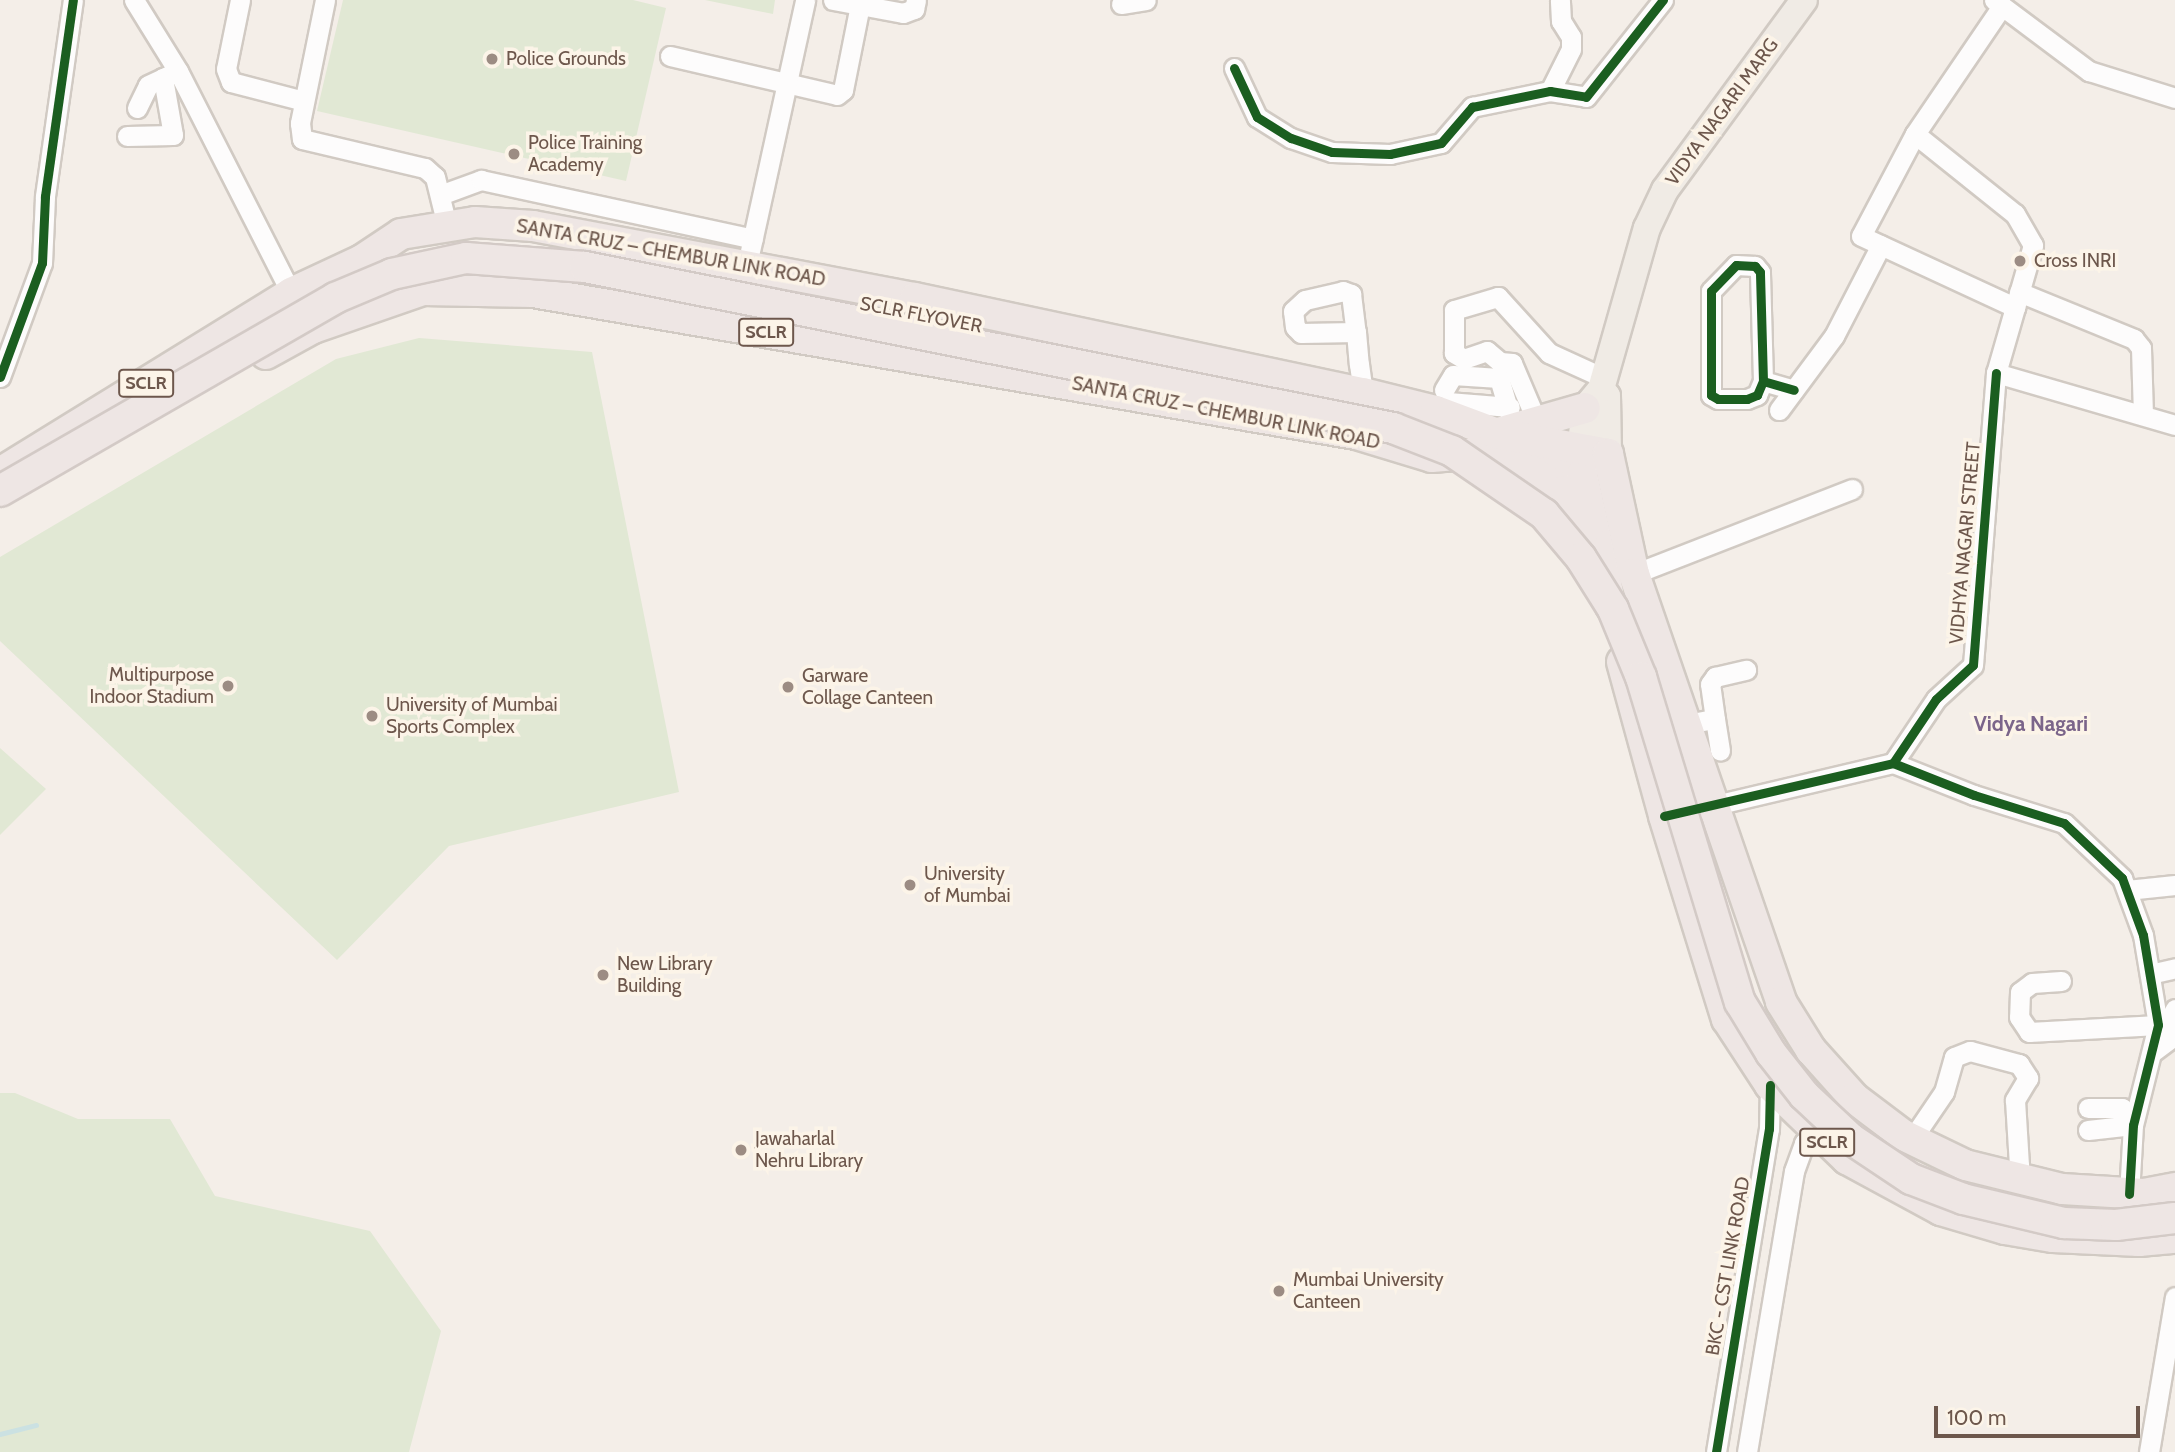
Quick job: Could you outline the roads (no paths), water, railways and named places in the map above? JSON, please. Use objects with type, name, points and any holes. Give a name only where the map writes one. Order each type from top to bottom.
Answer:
[{"type":"highway","name":"SANTA CRUZ – CHEMBUR LINK ROAD","points":[[0,473],[291,293],[362,260],[401,234],[475,222],[534,226],[750,252],[915,298],[1363,393],[1443,401],[1595,465]]},
{"type":"highway","name":"SCLR FLYOVER","points":[[362,260],[425,247],[502,240],[587,249],[1332,396],[1398,411],[1460,435],[1512,467],[1557,501],[1596,548],[1629,601],[1657,671],[1757,995],[1816,1083],[1862,1125],[1920,1164],[1968,1182],[2065,1206],[2116,1208],[2175,1201]]},
{"type":"highway","points":[[0,491],[335,298],[404,270],[466,258],[585,267],[1393,428],[1452,451],[1544,514],[1581,558],[1613,609],[1641,677],[1740,1002],[1771,1053],[1804,1095],[1851,1139],[1911,1179],[1963,1199],[2064,1223],[2116,1225],[2175,1219]]},
{"type":"highway","name":"SANTA CRUZ – CHEMBUR LINK ROAD","points":[[0,506],[313,328],[423,290],[533,292],[1356,434],[1429,457],[1507,429]]},
{"type":"highway","points":[[905,355],[915,298]]},
{"type":"highway","points":[[1597,391],[1507,429],[1535,470],[1563,491],[1585,515],[1604,564]]},
{"type":"highway","points":[[1443,401],[1429,457],[1461,468],[1513,500],[1561,549],[1588,587],[1618,648]]},
{"type":"highway","name":"SCLR","points":[[1595,465],[1604,564],[1618,648],[1664,816],[1727,1019],[1770,1085],[1847,1159],[1941,1210],[2005,1229],[2053,1237],[2139,1241],[2175,1238]]},
{"type":"highway","name":"SCLR","points":[[1595,465],[1781,1002],[1811,1050],[1854,1098],[1912,1139],[1965,1165],[2016,1180],[2062,1189],[2129,1194],[2175,1188]]},
{"type":"highway","points":[[2053,1237],[2062,1189]]},
{"type":"main road","name":"VIDYA NAGARI MARG","points":[[1595,465],[1597,391],[1647,228],[1665,190],[1804,0]]},
{"type":"street","points":[[0,377],[42,262],[45,196],[74,0]]},
{"type":"street","points":[[134,0],[170,75],[291,293]]},
{"type":"street","points":[[240,0],[226,69],[231,82],[304,101]]},
{"type":"street","points":[[324,0],[304,101],[302,139],[425,168],[435,177],[447,226]]},
{"type":"street","points":[[440,195],[481,180],[750,252],[805,0]]},
{"type":"street","points":[[833,0],[903,13],[914,9],[916,0]]},
{"type":"street","points":[[1121,4],[1146,0]]},
{"type":"street","points":[[1550,92],[1571,49],[1571,37],[1561,22],[1560,0]]},
{"type":"street","points":[[1234,68],[1256,117],[1291,138],[1332,152],[1390,154],[1428,148],[1441,144],[1472,107],[1550,92],[1586,97],[1662,0]]},
{"type":"street","points":[[2143,415],[2141,348],[2134,339],[2017,299],[1861,236],[1915,134],[1998,3],[2089,71],[2175,98]]},
{"type":"street","points":[[670,56],[829,97],[843,90],[860,5]]},
{"type":"street","points":[[137,108],[148,85],[170,75]]},
{"type":"street","points":[[127,136],[173,135],[170,75]]},
{"type":"street","name":"VIDHYA NAGARI STREET","points":[[1893,763],[1936,699],[1973,665],[1996,373],[2033,245],[2015,214],[1915,134]]},
{"type":"street","points":[[1779,410],[1834,336],[1881,245]]},
{"type":"street","points":[[1736,265],[1755,266],[1760,272],[1763,381],[1757,396],[1747,399],[1718,399],[1711,395],[1710,291],[1736,265]]},
{"type":"street","points":[[1507,429],[1512,363],[1500,362],[1488,351],[1464,359],[1454,353],[1454,310],[1498,297],[1549,353],[1597,391]]},
{"type":"street","points":[[1356,332],[1363,393]]},
{"type":"street","points":[[1996,373],[2175,425]]},
{"type":"street","points":[[1443,401],[1453,375],[1499,378],[1507,429]]},
{"type":"street","points":[[1763,381],[1794,390]]},
{"type":"street","points":[[1634,574],[1852,489]]},
{"type":"street","points":[[1720,751],[1710,684],[1715,677],[1746,670]]},
{"type":"street","points":[[1686,724],[1715,719]]},
{"type":"street","points":[[1664,816],[1715,807],[1893,763],[1974,795],[2064,823],[2122,878],[2143,935],[2150,974],[2169,1031]]},
{"type":"street","points":[[2127,890],[2175,885]]},
{"type":"street","points":[[2150,974],[2175,968]]},
{"type":"street","points":[[2061,981],[2032,983],[2020,992],[2019,1017],[2029,1032],[2169,1031]]},
{"type":"street","points":[[2129,1194],[2129,1125],[2154,1051],[2169,1031],[2175,1009]]},
{"type":"street","points":[[1912,1139],[1944,1092],[1954,1057],[1970,1051],[2019,1064],[2028,1078],[2015,1100],[2020,1166],[2016,1180]]},
{"type":"street","name":"BKC - CST LINK ROAD","points":[[1716,1452],[1769,1129],[1770,1085]]},
{"type":"street","points":[[2088,1108],[2122,1108],[2129,1125]]},
{"type":"street","points":[[2088,1130],[2120,1129],[2129,1125]]},
{"type":"street","points":[[1746,1452],[1794,1171],[1804,1143],[1815,1131]]},
{"type":"street","points":[[2149,1452],[2175,1297]]},
{"type":"street","points":[[1734,1331],[1764,1335]]},
{"type":"waterway","points":[[0,1434],[36,1425]]},
{"type":"place","name":"Police Grounds","points":[[492,59]]},
{"type":"place","name":"Police Training Academy","points":[[514,154]]},
{"type":"place","name":"Cross INRI","points":[[2020,261]]},
{"type":"place","name":"Multipurpose Indoor Stadium","points":[[228,686]]},
{"type":"place","name":"Garware Collage Canteen","points":[[788,687]]},
{"type":"place","name":"University of Mumbai Sports Complex","points":[[372,716]]},
{"type":"place","name":"University of Mumbai","points":[[910,885]]},
{"type":"place","name":"New Library Building","points":[[603,975]]},
{"type":"place","name":"Jawaharlal Nehru Library","points":[[741,1150]]},
{"type":"place","name":"Mumbai University Canteen","points":[[1279,1291]]},
{"type":"district","name":"Vidya Nagari","points":[[2031,724]]}]
